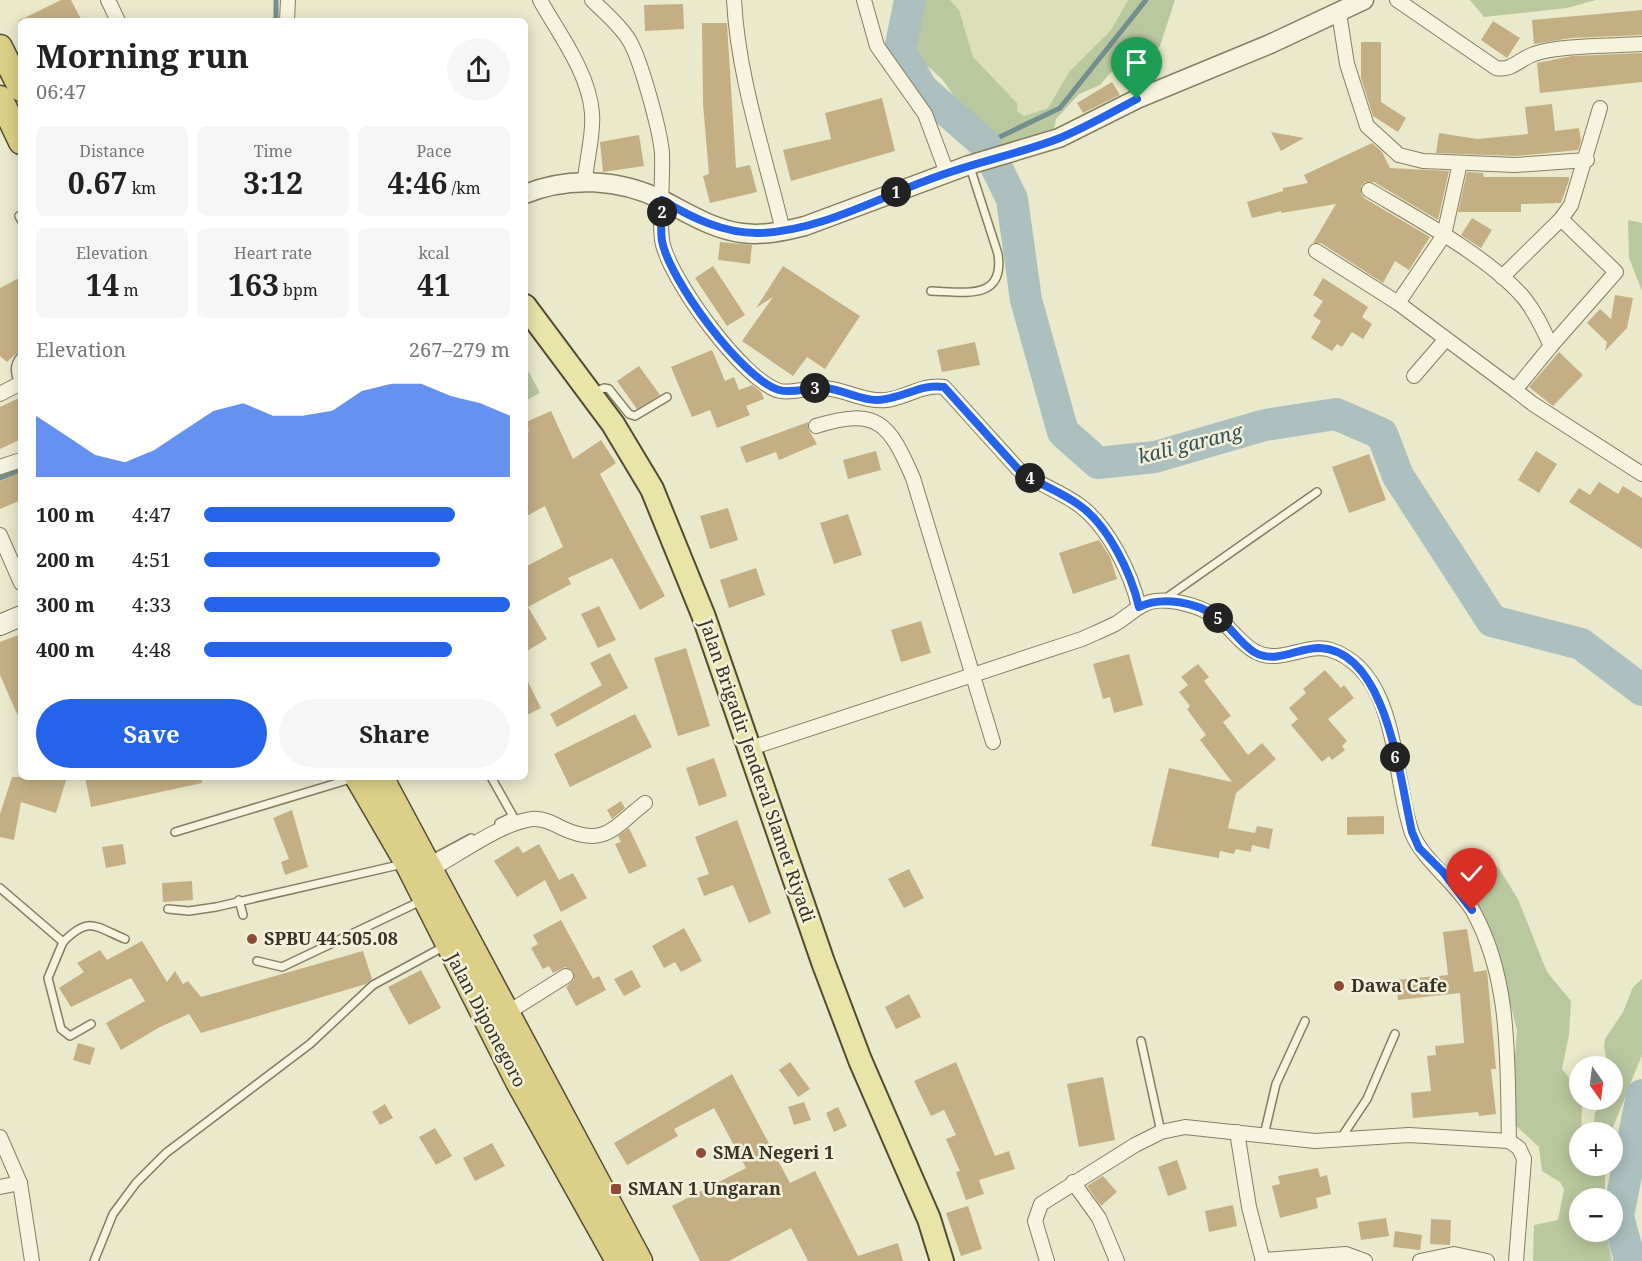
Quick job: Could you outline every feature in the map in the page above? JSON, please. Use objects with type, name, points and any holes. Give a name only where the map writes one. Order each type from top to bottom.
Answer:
[{"type":"highway","points":[[0,47],[18,82]]},
{"type":"highway","points":[[2,105],[18,136]]},
{"type":"highway","name":"Jalan Diponegoro","points":[[359,780],[421,863]]},
{"type":"highway","name":"Jalan Diponegoro","points":[[382,780],[421,863],[447,944],[518,1082],[618,1246],[640,1261]]},
{"type":"highway","name":"Jalan Diponegoro","points":[[433,896],[507,1013],[618,1246]]},
{"type":"main road","name":"Jalan Brigadir Jenderal Slamet Riyadi","points":[[528,310],[613,424],[652,489],[704,617],[831,984],[860,1060],[929,1219],[942,1261]]},
{"type":"main road","points":[[0,625],[18,617]]},
{"type":"street","points":[[108,0],[117,18]]},
{"type":"street","points":[[286,18],[288,0]]},
{"type":"street","points":[[540,0],[575,63],[590,96],[592,126],[585,182]]},
{"type":"street","points":[[592,0],[629,39],[635,53],[662,151],[662,241],[676,277],[735,356],[756,376],[780,390],[824,388],[879,400],[891,399],[921,387],[944,387],[1019,470],[1032,480],[1065,496],[1091,514],[1120,556],[1133,581],[1139,607]]},
{"type":"street","points":[[734,0],[749,93],[783,231]]},
{"type":"street","points":[[864,0],[877,46],[925,114],[947,173]]},
{"type":"street","points":[[528,193],[553,185],[585,182],[623,186],[662,200],[685,214],[723,229],[743,233],[783,231],[831,217],[977,162],[1076,131],[1137,99],[1339,13],[1364,0]]},
{"type":"street","points":[[1397,0],[1496,68],[1510,68],[1544,51],[1642,44]]},
{"type":"street","points":[[1339,13],[1347,64],[1367,126],[1399,155],[1423,161],[1515,165],[1587,160]]},
{"type":"street","points":[[1502,277],[1561,219],[1571,205],[1587,160],[1600,108]]},
{"type":"street","points":[[1398,303],[1444,235],[1460,163]]},
{"type":"street","points":[[1369,190],[1444,235],[1502,277],[1537,315],[1551,346]]},
{"type":"street","points":[[1515,390],[1616,272],[1561,219]]},
{"type":"street","points":[[1316,251],[1398,303],[1533,404],[1642,474]]},
{"type":"street","points":[[1414,375],[1446,339]]},
{"type":"street","points":[[0,394],[18,385]]},
{"type":"street","points":[[816,426],[842,418],[873,420],[895,441],[913,478],[993,742]]},
{"type":"street","points":[[0,467],[18,461]]},
{"type":"street","points":[[0,535],[18,576]]},
{"type":"street","points":[[748,749],[1082,639],[1117,623],[1150,602],[1186,604],[1206,611],[1217,617],[1254,652],[1266,656],[1320,648],[1332,650],[1357,666],[1369,680],[1384,710],[1412,832],[1419,848],[1443,872],[1472,910],[1491,954],[1502,995],[1507,1055],[1509,1141]]},
{"type":"street","points":[[421,863],[531,819],[543,819],[585,837],[606,834],[622,825],[645,802]]},
{"type":"street","points":[[507,1013],[566,976]]},
{"type":"street","points":[[1047,1261],[1035,1221],[1036,1211],[1041,1204],[1073,1182],[1161,1132],[1185,1127],[1315,1141],[1409,1135],[1509,1141],[1519,1148],[1524,1159],[1516,1261]]},
{"type":"street","points":[[1237,1132],[1250,1207],[1263,1261],[1346,1254],[1365,1261]]},
{"type":"street","points":[[0,1137],[20,1183],[32,1261]]},
{"type":"street","points":[[1073,1182],[1099,1218],[1117,1261]]},
{"type":"street","points":[[0,1187],[20,1183]]},
{"type":"street","points":[[1420,1261],[1454,1254],[1482,1260]]},
{"type":"lane","points":[[931,291],[971,293],[987,289],[996,281],[1000,268],[998,254],[977,162]]},
{"type":"lane","points":[[18,360],[15,365],[18,379]]},
{"type":"lane","points":[[591,394],[604,388],[609,389],[629,414],[635,416],[667,397]]},
{"type":"lane","points":[[1162,602],[1317,492]]},
{"type":"lane","points":[[175,832],[347,780]]},
{"type":"lane","points":[[168,909],[189,911],[216,908],[239,900],[421,863],[513,816],[493,780]]},
{"type":"lane","points":[[0,888],[63,942]]},
{"type":"lane","points":[[257,960],[282,967],[433,896]]},
{"type":"lane","points":[[239,900],[243,915]]},
{"type":"lane","points":[[91,1024],[70,1036],[62,1029],[48,978],[63,942],[78,927],[91,925],[125,939]]},
{"type":"lane","points":[[94,1261],[113,1214],[136,1183],[166,1153],[310,1044],[373,985],[447,944]]},
{"type":"lane","points":[[1264,1135],[1276,1084],[1305,1020]]},
{"type":"lane","points":[[1341,1139],[1367,1099],[1395,1034]]},
{"type":"lane","points":[[1142,1041],[1161,1132]]},
{"type":"green space","points":[[924,0],[950,0],[959,10],[973,57],[1017,103],[1017,111],[1024,116],[1048,108],[1069,72],[1111,30],[1128,0],[1175,0],[1160,46],[1148,59],[1142,64],[1111,72],[1100,85],[1079,94],[1056,119],[1054,130],[1006,146],[979,132],[942,79],[924,63],[913,37]]},
{"type":"green space","points":[[950,0],[1128,0],[1111,30],[1069,72],[1048,108],[1023,116],[1017,111],[1017,103],[973,57],[963,26]]},
{"type":"green space","points":[[1470,0],[1596,0],[1567,8],[1484,17]]},
{"type":"green space","points":[[1628,220],[1642,223],[1642,291],[1629,258]]},
{"type":"green space","points":[[528,371],[540,393],[528,399]]},
{"type":"green space","points":[[1486,862],[1498,867],[1518,899],[1547,972],[1571,1001],[1569,1035],[1562,1069],[1569,1078],[1569,1110],[1582,1110],[1581,1122],[1569,1122],[1569,1176],[1605,1176],[1605,1188],[1569,1188],[1569,1242],[1608,1242],[1612,1261],[1533,1261],[1534,1225],[1558,1220],[1564,1189],[1560,1182],[1542,1171],[1539,1147],[1510,1120],[1517,1030],[1498,955],[1465,884],[1472,870]]},
{"type":"green space","points":[[1642,979],[1642,1055],[1623,1102],[1623,1056],[1606,1056],[1604,1047],[1605,1039],[1623,1012],[1633,987]]},
{"type":"green space","points":[[1597,1110],[1620,1110],[1615,1122],[1594,1122]]},
{"type":"building","points":[[61,0],[71,0],[80,18],[24,18]]},
{"type":"building","points":[[683,4],[684,29],[645,31],[644,5]]},
{"type":"building","points":[[1642,10],[1642,35],[1571,38],[1534,44],[1532,20]]},
{"type":"building","points":[[1493,21],[1520,38],[1507,58],[1481,40]]},
{"type":"building","points":[[702,23],[727,23],[736,168],[750,165],[757,192],[710,203],[703,176],[709,174],[703,104]]},
{"type":"building","points":[[1361,42],[1381,42],[1381,102],[1406,118],[1398,132],[1373,116],[1361,78]]},
{"type":"building","points":[[1642,53],[1642,82],[1540,93],[1537,63],[1572,56]]},
{"type":"building","points":[[1112,82],[1120,95],[1083,113],[1077,103]]},
{"type":"building","points":[[882,98],[895,151],[791,181],[783,150],[831,139],[825,113]]},
{"type":"building","points":[[1552,104],[1555,131],[1579,128],[1581,141],[1578,150],[1515,156],[1436,153],[1439,133],[1477,139],[1528,134],[1525,107]]},
{"type":"building","points":[[1271,132],[1304,138],[1281,151]]},
{"type":"building","points":[[639,135],[644,166],[603,172],[600,142]]},
{"type":"building","points":[[1372,143],[1382,152],[1390,168],[1449,171],[1438,220],[1374,182],[1365,182],[1361,186],[1361,194],[1364,198],[1430,237],[1409,270],[1395,261],[1383,283],[1321,243],[1313,243],[1336,204],[1281,213],[1281,211],[1252,218],[1247,202],[1283,191],[1283,188],[1308,183],[1304,175]]},
{"type":"building","points":[[1467,172],[1483,173],[1484,177],[1569,177],[1569,180],[1561,203],[1521,204],[1521,212],[1458,212]]},
{"type":"building","points":[[1472,218],[1492,230],[1481,248],[1461,235]]},
{"type":"building","points":[[720,242],[752,245],[750,264],[718,260]]},
{"type":"building","points":[[713,266],[745,315],[727,326],[695,278]]},
{"type":"building","points":[[783,266],[860,316],[825,369],[807,357],[793,376],[742,341],[773,297],[756,308]]},
{"type":"building","points":[[1323,278],[1368,307],[1362,317],[1372,324],[1363,339],[1352,332],[1342,347],[1337,344],[1332,351],[1311,338],[1321,321],[1313,316],[1323,301],[1313,295]]},
{"type":"building","points":[[18,279],[18,352],[7,362],[0,356],[0,288]]},
{"type":"building","points":[[1615,295],[1633,298],[1627,328],[1605,351],[1607,342],[1587,323],[1600,309],[1611,319]]},
{"type":"building","points":[[975,342],[980,365],[942,372],[937,350]]},
{"type":"building","points":[[712,350],[725,381],[734,377],[739,390],[752,385],[761,392],[764,399],[746,406],[750,415],[717,428],[710,410],[692,417],[671,367]]},
{"type":"building","points":[[1559,352],[1583,375],[1553,406],[1529,387]]},
{"type":"building","points":[[639,366],[660,395],[637,409],[617,381]]},
{"type":"building","points":[[18,398],[18,440],[0,449],[0,407]]},
{"type":"building","points":[[551,411],[573,459],[601,440],[616,463],[600,474],[665,596],[640,610],[612,558],[568,578],[571,584],[528,607],[528,565],[563,547],[545,506],[528,515],[528,421]]},
{"type":"building","points":[[808,422],[808,429],[817,444],[779,460],[776,452],[746,463],[740,447]]},
{"type":"building","points":[[876,451],[881,470],[848,479],[843,460]]},
{"type":"building","points":[[1536,451],[1557,464],[1539,493],[1518,480]]},
{"type":"building","points":[[1369,454],[1386,500],[1349,513],[1332,467]]},
{"type":"building","points":[[18,473],[18,501],[0,509],[0,481]]},
{"type":"building","points":[[1599,482],[1618,494],[1623,486],[1642,498],[1642,549],[1569,502],[1579,488],[1590,495]]},
{"type":"building","points":[[728,508],[738,540],[710,549],[700,516]]},
{"type":"building","points":[[848,514],[862,555],[834,564],[820,523]]},
{"type":"building","points":[[1099,540],[1110,557],[1117,579],[1073,594],[1059,553]]},
{"type":"building","points":[[756,568],[765,595],[729,608],[720,580]]},
{"type":"building","points":[[599,606],[616,640],[598,648],[581,614]]},
{"type":"building","points":[[528,607],[547,639],[528,650]]},
{"type":"building","points":[[921,621],[931,653],[901,662],[891,630]]},
{"type":"building","points":[[18,635],[18,716],[0,675],[0,642]]},
{"type":"building","points":[[686,648],[710,726],[678,736],[654,658]]},
{"type":"building","points":[[610,653],[628,688],[557,727],[550,714],[602,685],[590,663]]},
{"type":"building","points":[[1129,654],[1143,705],[1114,713],[1110,697],[1103,699],[1093,664]]},
{"type":"building","points":[[1198,664],[1209,677],[1204,681],[1231,716],[1223,722],[1248,755],[1262,743],[1276,759],[1236,793],[1228,828],[1255,833],[1257,826],[1273,829],[1269,849],[1252,845],[1251,852],[1236,849],[1234,854],[1220,851],[1219,858],[1151,846],[1169,768],[1232,782],[1200,740],[1206,735],[1187,709],[1190,706],[1179,692],[1188,685],[1181,677]]},
{"type":"building","points":[[1325,670],[1341,688],[1344,685],[1354,698],[1328,719],[1347,741],[1342,746],[1345,750],[1332,760],[1329,756],[1322,762],[1291,725],[1298,719],[1289,708],[1306,693],[1303,689]]},
{"type":"building","points":[[528,682],[541,708],[528,714]]},
{"type":"building","points":[[635,714],[652,747],[570,787],[554,754]]},
{"type":"building","points":[[714,758],[727,796],[699,806],[686,768]]},
{"type":"building","points":[[12,777],[18,777],[18,780],[66,780],[56,813],[21,802],[14,840],[0,837],[0,814]]},
{"type":"building","points":[[86,780],[202,780],[202,783],[91,807]]},
{"type":"building","points":[[621,801],[625,808],[612,819],[607,810]]},
{"type":"building","points":[[292,810],[308,867],[285,875],[281,862],[289,859],[273,818]]},
{"type":"building","points":[[1384,816],[1384,834],[1347,835],[1347,817]]},
{"type":"building","points":[[737,820],[771,913],[749,923],[733,885],[704,896],[697,878],[709,874],[695,837]]},
{"type":"building","points":[[629,828],[647,866],[629,874],[615,844],[621,842],[618,836]]},
{"type":"building","points":[[123,844],[126,864],[106,868],[102,847]]},
{"type":"building","points":[[539,844],[559,880],[573,873],[587,898],[561,912],[545,880],[517,897],[494,861],[518,846],[523,853]]},
{"type":"building","points":[[909,869],[924,898],[904,908],[888,879]]},
{"type":"building","points":[[192,881],[193,900],[163,902],[162,883]]},
{"type":"building","points":[[561,920],[593,979],[599,976],[606,990],[576,1006],[566,987],[574,980],[573,971],[565,967],[553,973],[549,966],[543,969],[531,948],[538,944],[533,935]]},
{"type":"building","points":[[684,928],[702,961],[681,972],[675,962],[664,968],[652,946]]},
{"type":"building","points":[[1467,929],[1474,972],[1487,970],[1496,1069],[1491,1069],[1496,1114],[1479,1116],[1478,1112],[1413,1118],[1411,1093],[1431,1091],[1427,1056],[1436,1055],[1435,1046],[1464,1043],[1460,993],[1398,1000],[1396,980],[1448,975],[1443,932]]},
{"type":"building","points":[[142,941],[167,982],[175,971],[183,984],[188,981],[201,997],[363,951],[372,979],[366,984],[201,1033],[189,1014],[160,1027],[121,1050],[106,1023],[145,1001],[131,978],[71,1007],[59,988],[84,972],[77,963],[100,950],[107,960]]},
{"type":"building","points":[[421,970],[441,1008],[409,1025],[388,987]]},
{"type":"building","points":[[632,970],[641,987],[624,996],[614,979]]},
{"type":"building","points":[[909,994],[921,1017],[896,1029],[885,1007]]},
{"type":"building","points":[[78,1043],[95,1048],[90,1065],[73,1060]]},
{"type":"building","points":[[790,1062],[810,1089],[798,1097],[779,1070]]},
{"type":"building","points":[[956,1062],[995,1156],[1009,1151],[1015,1169],[979,1180],[984,1194],[966,1200],[956,1172],[960,1171],[946,1139],[956,1135],[944,1110],[931,1116],[914,1081]]},
{"type":"building","points":[[732,1074],[790,1183],[815,1171],[858,1256],[898,1243],[903,1261],[808,1261],[791,1228],[729,1261],[700,1261],[672,1206],[746,1168],[714,1108],[674,1129],[678,1136],[627,1165],[614,1143]]},
{"type":"building","points":[[1103,1077],[1115,1140],[1079,1147],[1067,1084]]},
{"type":"building","points":[[804,1102],[811,1120],[794,1125],[788,1107]]},
{"type":"building","points":[[385,1104],[393,1118],[380,1125],[372,1112]]},
{"type":"building","points":[[838,1107],[847,1126],[834,1132],[826,1113]]},
{"type":"building","points":[[435,1128],[452,1156],[436,1165],[419,1137]]},
{"type":"building","points":[[492,1143],[505,1166],[475,1181],[463,1158]]},
{"type":"building","points":[[1177,1160],[1187,1189],[1168,1196],[1158,1167]]},
{"type":"building","points":[[1318,1168],[1320,1177],[1327,1175],[1331,1194],[1316,1198],[1318,1208],[1280,1218],[1272,1186],[1280,1184],[1278,1176]]},
{"type":"building","points":[[1103,1176],[1117,1192],[1101,1206],[1087,1186]]},
{"type":"building","points":[[1233,1205],[1237,1226],[1209,1232],[1205,1211]]},
{"type":"building","points":[[968,1206],[982,1249],[961,1256],[946,1213]]},
{"type":"building","points":[[1386,1218],[1389,1236],[1361,1240],[1358,1222]]},
{"type":"building","points":[[1431,1219],[1451,1220],[1450,1245],[1430,1244]]},
{"type":"building","points":[[1395,1231],[1422,1235],[1420,1250],[1393,1247]]},
{"type":"waterway","points":[[276,0],[276,18]]},
{"type":"waterway","name":"kali garang","points":[[910,0],[900,50],[922,89],[985,144],[1012,199],[1026,300],[1063,432],[1098,463],[1155,457],[1265,425],[1336,414],[1382,434],[1398,476],[1492,621],[1581,644],[1642,690]]},
{"type":"waterway","points":[[985,144],[1060,108],[1146,0]]},
{"type":"waterway","points":[[0,478],[18,471]]},
{"type":"waterway","name":"kali garang","points":[[1630,1261],[1618,1216],[1642,1095]]},
{"type":"place","name":"SPBU 44.505.08","points":[[252,939]]},
{"type":"place","name":"Dawa Cafe","points":[[1339,986]]},
{"type":"place","name":"SMA Negeri 1","points":[[701,1153]]},
{"type":"place","name":"SMAN 1 Ungaran","points":[[616,1189]]},
{"type":"route","points":[[1137,99],[1076,131],[1044,144],[969,165],[860,207],[783,231],[743,233],[723,229],[685,214],[662,200],[662,241],[668,260],[676,277],[699,311],[735,356],[769,385],[780,390],[792,391],[812,388],[837,390],[866,400],[891,399],[921,387],[933,385],[944,387],[1019,470],[1032,480],[1080,505],[1091,514],[1120,556],[1133,581],[1139,607],[1150,602],[1186,604],[1217,617],[1254,652],[1266,656],[1277,656],[1320,648],[1332,650],[1357,666],[1377,692],[1384,710],[1412,832],[1419,848],[1443,872],[1472,910]]}]
